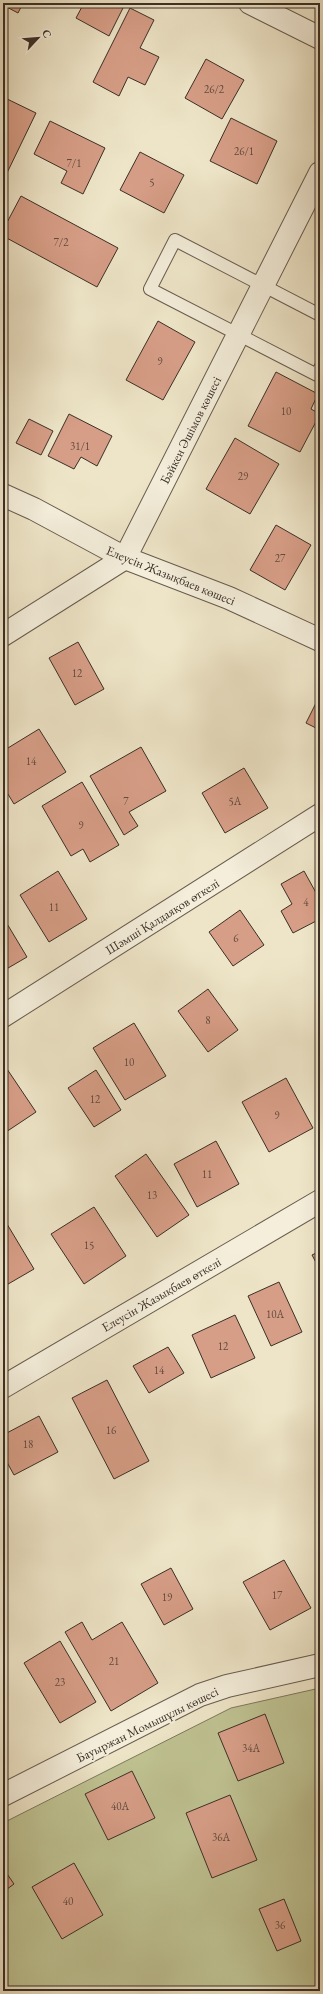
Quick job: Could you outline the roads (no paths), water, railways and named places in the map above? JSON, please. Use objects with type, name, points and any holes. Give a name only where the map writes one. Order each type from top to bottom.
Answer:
[{"type":"street","points":[[250,3],[320,38]]},
{"type":"street","name":"Бәйкен Әшімов көшесі","points":[[125,558],[320,173]]},
{"type":"street","name":"Елеусін Жазықбаев көшесі","points":[[3,495],[34,509],[125,558],[229,598],[320,640]]},
{"type":"street","points":[[3,635],[125,558]]},
{"type":"street","name":"Шәмші Қалдаяқов өткелі","points":[[3,1016],[320,815]]},
{"type":"street","name":"Елеусін Жазықбаев өткелі","points":[[3,1387],[320,1201]]},
{"type":"street","name":"Бауыржан Момышұлы көшесі","points":[[3,1795],[200,1695],[227,1686],[320,1666]]},
{"type":"lane","points":[[320,315],[175,240],[150,290],[317,375],[320,368]]}]
